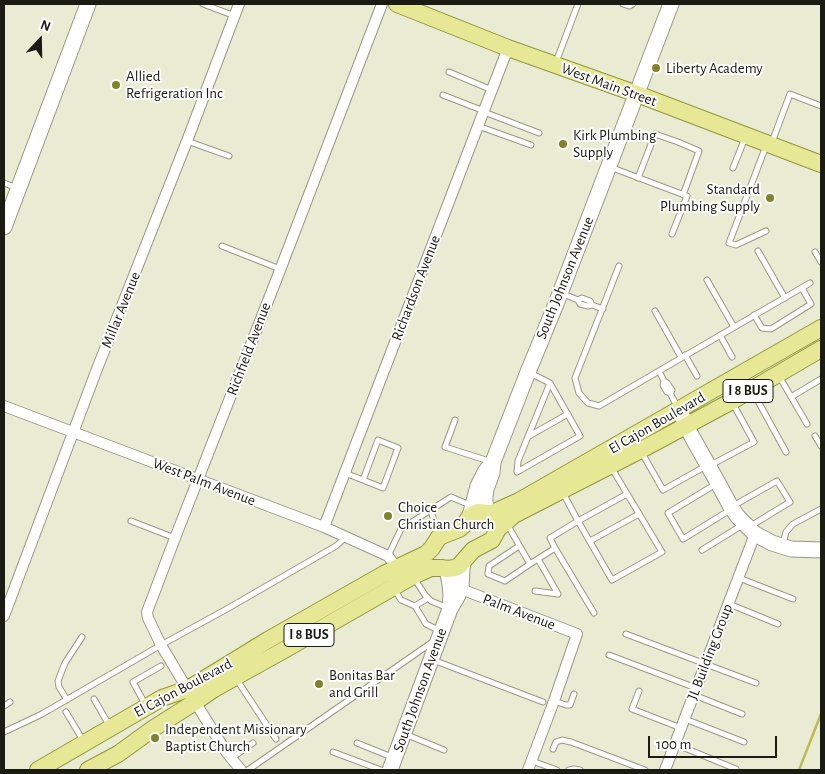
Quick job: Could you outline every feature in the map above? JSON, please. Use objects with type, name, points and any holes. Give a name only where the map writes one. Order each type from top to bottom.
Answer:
[{"type":"main road","points":[[4,227],[88,4]]},
{"type":"main road","name":"West Main Street","points":[[397,4],[508,48],[637,94],[821,164]]},
{"type":"main road","name":"South Johnson Avenue","points":[[487,516],[485,496],[492,472],[492,462],[561,293],[671,4]]},
{"type":"main road","name":"El Cajon Boulevard","points":[[487,516],[520,501],[682,417],[821,328]]},
{"type":"main road","name":"El Cajon Boulevard","points":[[487,516],[514,516],[641,450],[682,417],[732,401],[821,349]]},
{"type":"main road","points":[[682,417],[731,508],[738,517],[750,528],[772,543],[782,547],[801,550],[821,550]]},
{"type":"main road","name":"I 8 BUS","points":[[436,543],[465,524],[487,516],[492,540],[473,550],[455,568],[444,568]]},
{"type":"main road","points":[[436,543],[433,555],[436,561],[444,568]]},
{"type":"main road","name":"El Cajon Boulevard","points":[[88,770],[111,765],[118,754],[268,640],[392,562],[426,554],[436,543]]},
{"type":"main road","name":"South Johnson Avenue","points":[[391,767],[430,659],[450,609],[461,589],[463,562]]},
{"type":"main road","name":"South Johnson Avenue","points":[[444,568],[451,594],[450,609]]},
{"type":"main road","name":"El Cajon Boulevard","points":[[38,770],[162,698],[192,696],[214,689],[412,576],[425,570],[444,568]]},
{"type":"street","name":"Millar Avenue","points":[[4,616],[97,369],[239,4]]},
{"type":"street","name":"Richfield Avenue","points":[[240,770],[210,727],[161,644],[147,612],[382,4]]},
{"type":"street","name":"Richardson Avenue","points":[[324,528],[508,48]]},
{"type":"street","name":"West Palm Avenue","points":[[4,406],[324,528],[346,537],[392,562]]},
{"type":"street","name":"JL Building Group","points":[[665,770],[738,578],[750,528]]},
{"type":"street","name":"Palm Avenue","points":[[461,589],[578,634],[554,701]]},
{"type":"street","points":[[530,765],[554,701]]},
{"type":"lane","points":[[204,4],[234,16]]},
{"type":"lane","points":[[555,65],[578,4]]},
{"type":"lane","points":[[623,4],[629,6],[633,4]]},
{"type":"lane","points":[[449,72],[492,90]]},
{"type":"lane","points":[[766,231],[736,245],[729,242],[790,94],[821,106]]},
{"type":"lane","points":[[443,95],[539,134]]},
{"type":"lane","points":[[478,126],[531,145]]},
{"type":"lane","points":[[638,178],[655,134],[699,151],[683,195]]},
{"type":"lane","points":[[733,168],[746,136]]},
{"type":"lane","points":[[187,141],[229,156]]},
{"type":"lane","points":[[609,166],[687,196],[672,234]]},
{"type":"lane","points":[[4,183],[18,189]]},
{"type":"lane","points":[[222,246],[280,269]]},
{"type":"lane","points":[[758,250],[785,298]]},
{"type":"lane","points":[[815,252],[821,262]]},
{"type":"lane","points":[[619,266],[575,378],[579,393],[588,403],[599,406],[810,283]]},
{"type":"lane","points":[[707,280],[734,327]]},
{"type":"lane","points":[[754,315],[762,328],[771,329],[812,304],[802,288]]},
{"type":"lane","points":[[561,293],[578,300],[582,298],[590,301],[592,305],[603,309]]},
{"type":"lane","points":[[655,311],[697,376]]},
{"type":"lane","points":[[720,335],[732,357]]},
{"type":"lane","points":[[658,371],[672,390],[670,393],[682,417]]},
{"type":"lane","points":[[528,372],[550,383],[580,436],[517,472],[518,462],[550,383]]},
{"type":"lane","points":[[778,374],[807,424]]},
{"type":"lane","points":[[791,397],[821,380]]},
{"type":"lane","points":[[752,389],[786,452]]},
{"type":"lane","points":[[641,450],[663,490],[754,442],[732,401]]},
{"type":"lane","points":[[529,436],[568,414]]},
{"type":"lane","points":[[455,420],[445,447],[492,462]]},
{"type":"lane","points":[[815,436],[821,446]]},
{"type":"lane","points":[[345,473],[383,488],[398,448],[378,440],[363,480]]},
{"type":"lane","points":[[562,491],[612,580],[662,552],[610,466]]},
{"type":"lane","points":[[702,550],[750,528],[790,502],[777,482],[682,539],[668,513],[718,483]]},
{"type":"lane","points":[[594,613],[550,538],[627,494]]},
{"type":"lane","points":[[392,562],[401,529],[451,498],[487,516],[519,546],[530,564]]},
{"type":"lane","points":[[782,547],[786,532],[793,524],[821,509]]},
{"type":"lane","points":[[431,511],[436,543]]},
{"type":"lane","points":[[590,541],[639,514]]},
{"type":"lane","points":[[131,521],[175,538]]},
{"type":"lane","points":[[4,732],[42,714],[161,644],[225,610],[336,546],[346,537]]},
{"type":"lane","points":[[519,546],[489,566],[488,574],[505,581],[555,548]]},
{"type":"lane","points":[[535,591],[558,594],[538,559]]},
{"type":"lane","points":[[412,576],[431,601],[450,609]]},
{"type":"lane","points":[[738,578],[793,599]]},
{"type":"lane","points":[[248,770],[440,635],[426,624],[415,606],[401,600],[393,587]]},
{"type":"lane","points":[[415,606],[428,598]]},
{"type":"lane","points":[[728,604],[778,624]]},
{"type":"lane","points":[[626,634],[756,683]]},
{"type":"lane","points":[[67,700],[59,687],[58,681],[65,663],[82,637]]},
{"type":"lane","points":[[609,655],[742,714]]},
{"type":"lane","points":[[430,659],[543,702]]},
{"type":"lane","points":[[147,706],[133,682],[160,666]]},
{"type":"lane","points":[[235,677],[276,739]]},
{"type":"lane","points":[[639,691],[632,709],[744,742]]},
{"type":"lane","points":[[554,701],[570,705],[574,694]]},
{"type":"lane","points":[[94,699],[111,728]]},
{"type":"lane","points":[[4,706],[10,702]]},
{"type":"lane","points":[[66,712],[84,743]]},
{"type":"lane","points":[[404,734],[444,750]]},
{"type":"lane","points":[[553,749],[556,742],[562,740],[571,742],[645,770]]},
{"type":"lane","points":[[231,758],[253,743]]},
{"type":"lane","points":[[357,743],[391,767]]},
{"type":"lane","points":[[675,744],[736,768]]},
{"type":"lane","points":[[333,752],[391,767]]},
{"type":"lane","points":[[530,765],[557,770]]},
{"type":"lane","points":[[569,770],[580,770]]},
{"type":"waterway","points":[[799,770],[821,714]]},
{"type":"place","name":"Liberty Academy","points":[[656,68]]},
{"type":"place","name":"Allied Refrigeration Inc","points":[[116,85]]},
{"type":"place","name":"Kirk Plumbing Supply","points":[[563,144]]},
{"type":"place","name":"Standard Plumbing Supply","points":[[770,198]]},
{"type":"place","name":"Choice Christian Church","points":[[388,516]]},
{"type":"place","name":"Bonitas Bar and Grill","points":[[319,684]]},
{"type":"place","name":"Independent Missionary Baptist Church","points":[[155,738]]}]
